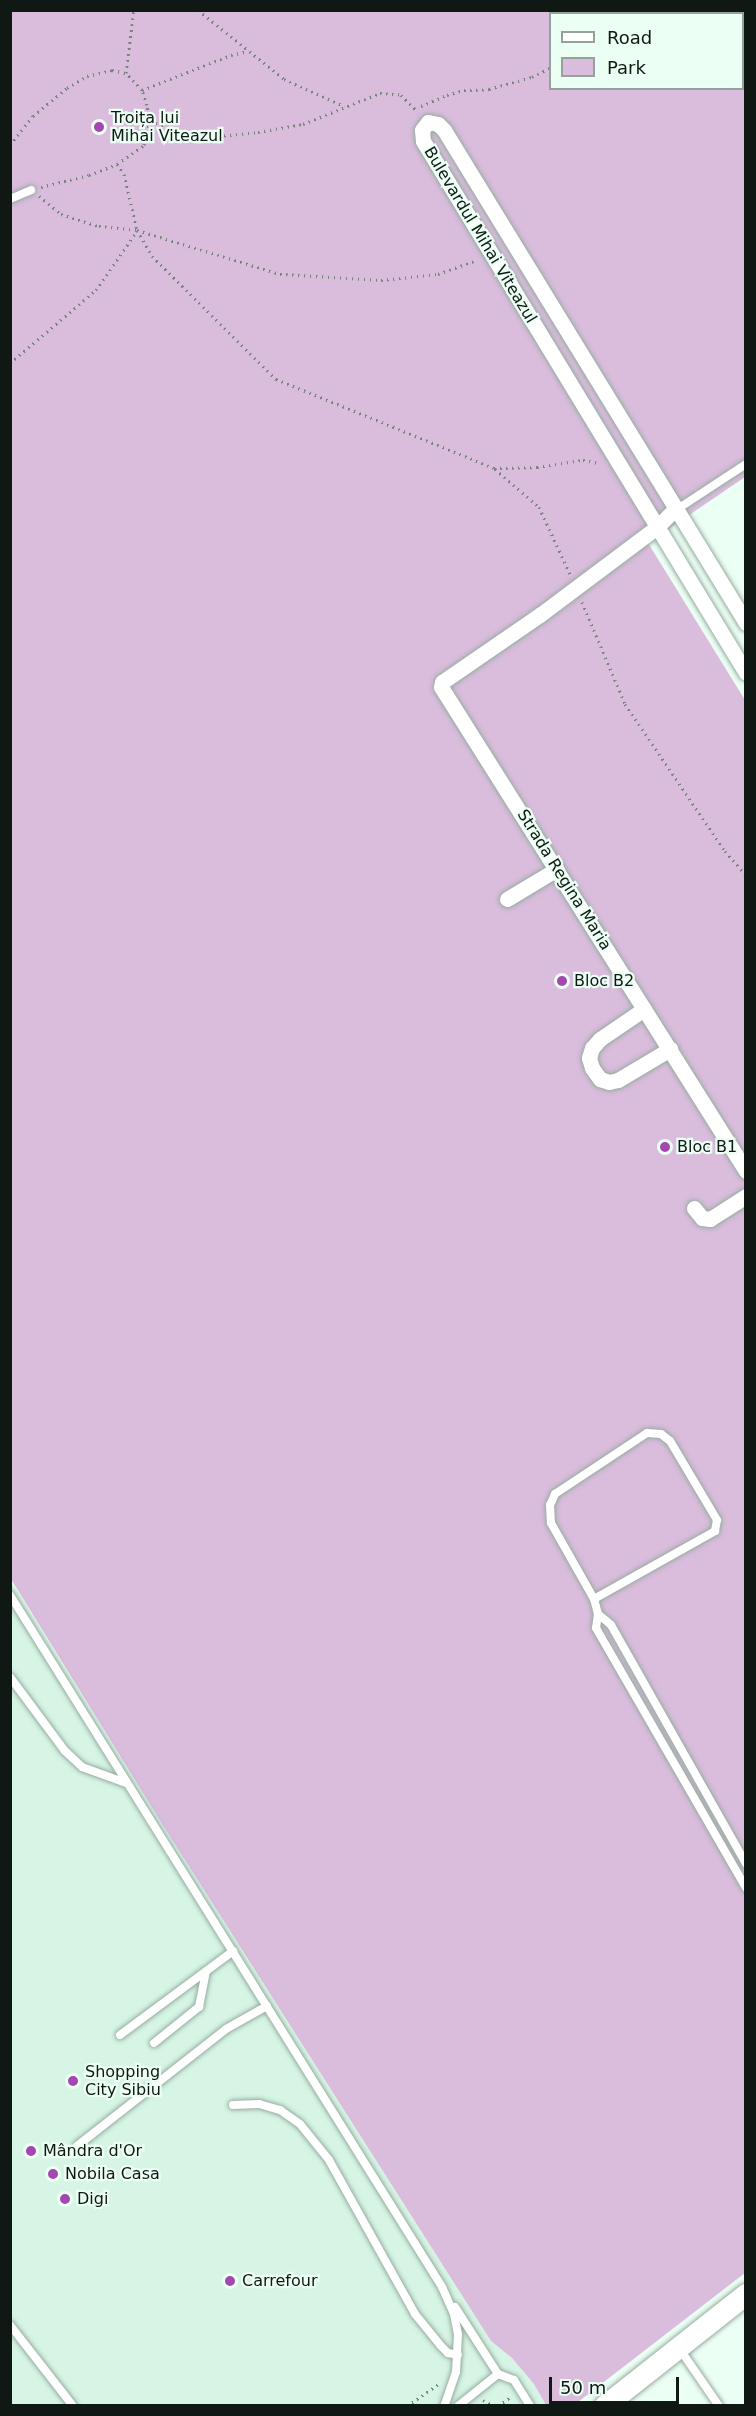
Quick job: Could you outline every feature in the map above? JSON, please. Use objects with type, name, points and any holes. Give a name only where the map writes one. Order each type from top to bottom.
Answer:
[{"type":"street","name":"Bulevardul Mihai Viteazul","points":[[746,623],[674,510],[444,130],[438,124],[428,122],[422,130],[423,141],[746,673]]},
{"type":"street","points":[[482,238],[502,224]]},
{"type":"street","points":[[576,587],[657,527],[674,510]]},
{"type":"street","name":"Strada Regina Maria","points":[[576,587],[442,682],[441,687],[746,1171]]},
{"type":"street","points":[[507,899],[557,869]]},
{"type":"street","points":[[644,1009],[600,1039],[592,1048],[589,1058],[592,1068],[600,1079],[609,1082],[618,1080],[670,1049]]},
{"type":"street","points":[[694,1208],[702,1218],[710,1219],[746,1196]]},
{"type":"street","points":[[609,2404],[744,2298]]},
{"type":"lane","points":[[10,199],[31,190]]},
{"type":"lane","points":[[674,510],[746,464]]},
{"type":"lane","points":[[594,1599],[715,1531],[717,1520],[670,1441],[661,1434],[647,1432],[555,1494],[550,1505],[552,1523],[594,1599],[598,1614],[596,1628],[746,1888]]},
{"type":"lane","points":[[10,1595],[441,2287],[498,2374],[514,2380],[530,2406]]},
{"type":"lane","points":[[598,1614],[611,1625],[746,1864]]},
{"type":"lane","points":[[10,1677],[65,1751],[82,1767],[126,1783]]},
{"type":"lane","points":[[120,2035],[233,1951]]},
{"type":"lane","points":[[154,2043],[199,2007],[203,1999],[206,1972]]},
{"type":"lane","points":[[78,2146],[226,2029],[267,2006]]},
{"type":"lane","points":[[233,2105],[259,2104],[280,2110],[300,2124],[329,2160],[415,2314],[448,2353],[458,2355]]},
{"type":"lane","points":[[441,2287],[454,2314],[458,2355],[453,2381],[444,2406]]},
{"type":"lane","points":[[10,2325],[73,2406]]},
{"type":"lane","points":[[679,2347],[719,2406]]},
{"type":"lane","points":[[458,2406],[498,2374]]},
{"type":"path","points":[[126,73],[134,10]]},
{"type":"path","points":[[198,10],[284,79],[344,106]]},
{"type":"path","points":[[142,90],[231,55],[249,51]]},
{"type":"path","points":[[416,110],[447,95],[464,90],[489,89],[532,77],[549,68]]},
{"type":"path","points":[[10,145],[33,117],[67,88],[87,76],[112,70],[126,73],[142,90],[150,121],[144,145],[117,164],[89,175],[31,190]]},
{"type":"path","points":[[150,121],[179,132],[218,136],[303,124],[380,93],[401,95],[428,122]]},
{"type":"path","points":[[117,164],[124,174],[137,231],[152,256],[276,379],[494,468],[539,507],[576,587],[625,704],[725,850],[746,874]]},
{"type":"path","points":[[31,190],[61,214],[99,226],[137,231],[280,274],[381,280],[438,274],[492,254]]},
{"type":"path","points":[[10,363],[96,290],[137,231]]},
{"type":"path","points":[[494,468],[537,467],[583,460],[622,468]]},
{"type":"shaded area","points":[[10,1579],[164,1827],[491,2341],[512,2358],[534,2384],[546,2405],[11,2405]]},
{"type":"green space","points":[[11,11],[745,11],[745,477],[648,543],[745,700],[745,2273],[574,2405],[546,2405],[534,2384],[512,2358],[491,2341],[164,1827],[11,1579]]},
{"type":"place","name":"Troița lui Mihai Viteazul","points":[[99,127]]},
{"type":"place","name":"Bloc B2","points":[[562,981]]},
{"type":"place","name":"Bloc B1","points":[[665,1147]]},
{"type":"place","name":"Shopping City Sibiu","points":[[73,2081]]},
{"type":"place","name":"Mândra d'Or","points":[[31,2151]]},
{"type":"place","name":"Nobila Casa","points":[[53,2174]]},
{"type":"place","name":"Digi","points":[[65,2199]]},
{"type":"place","name":"Carrefour","points":[[230,2281]]}]
